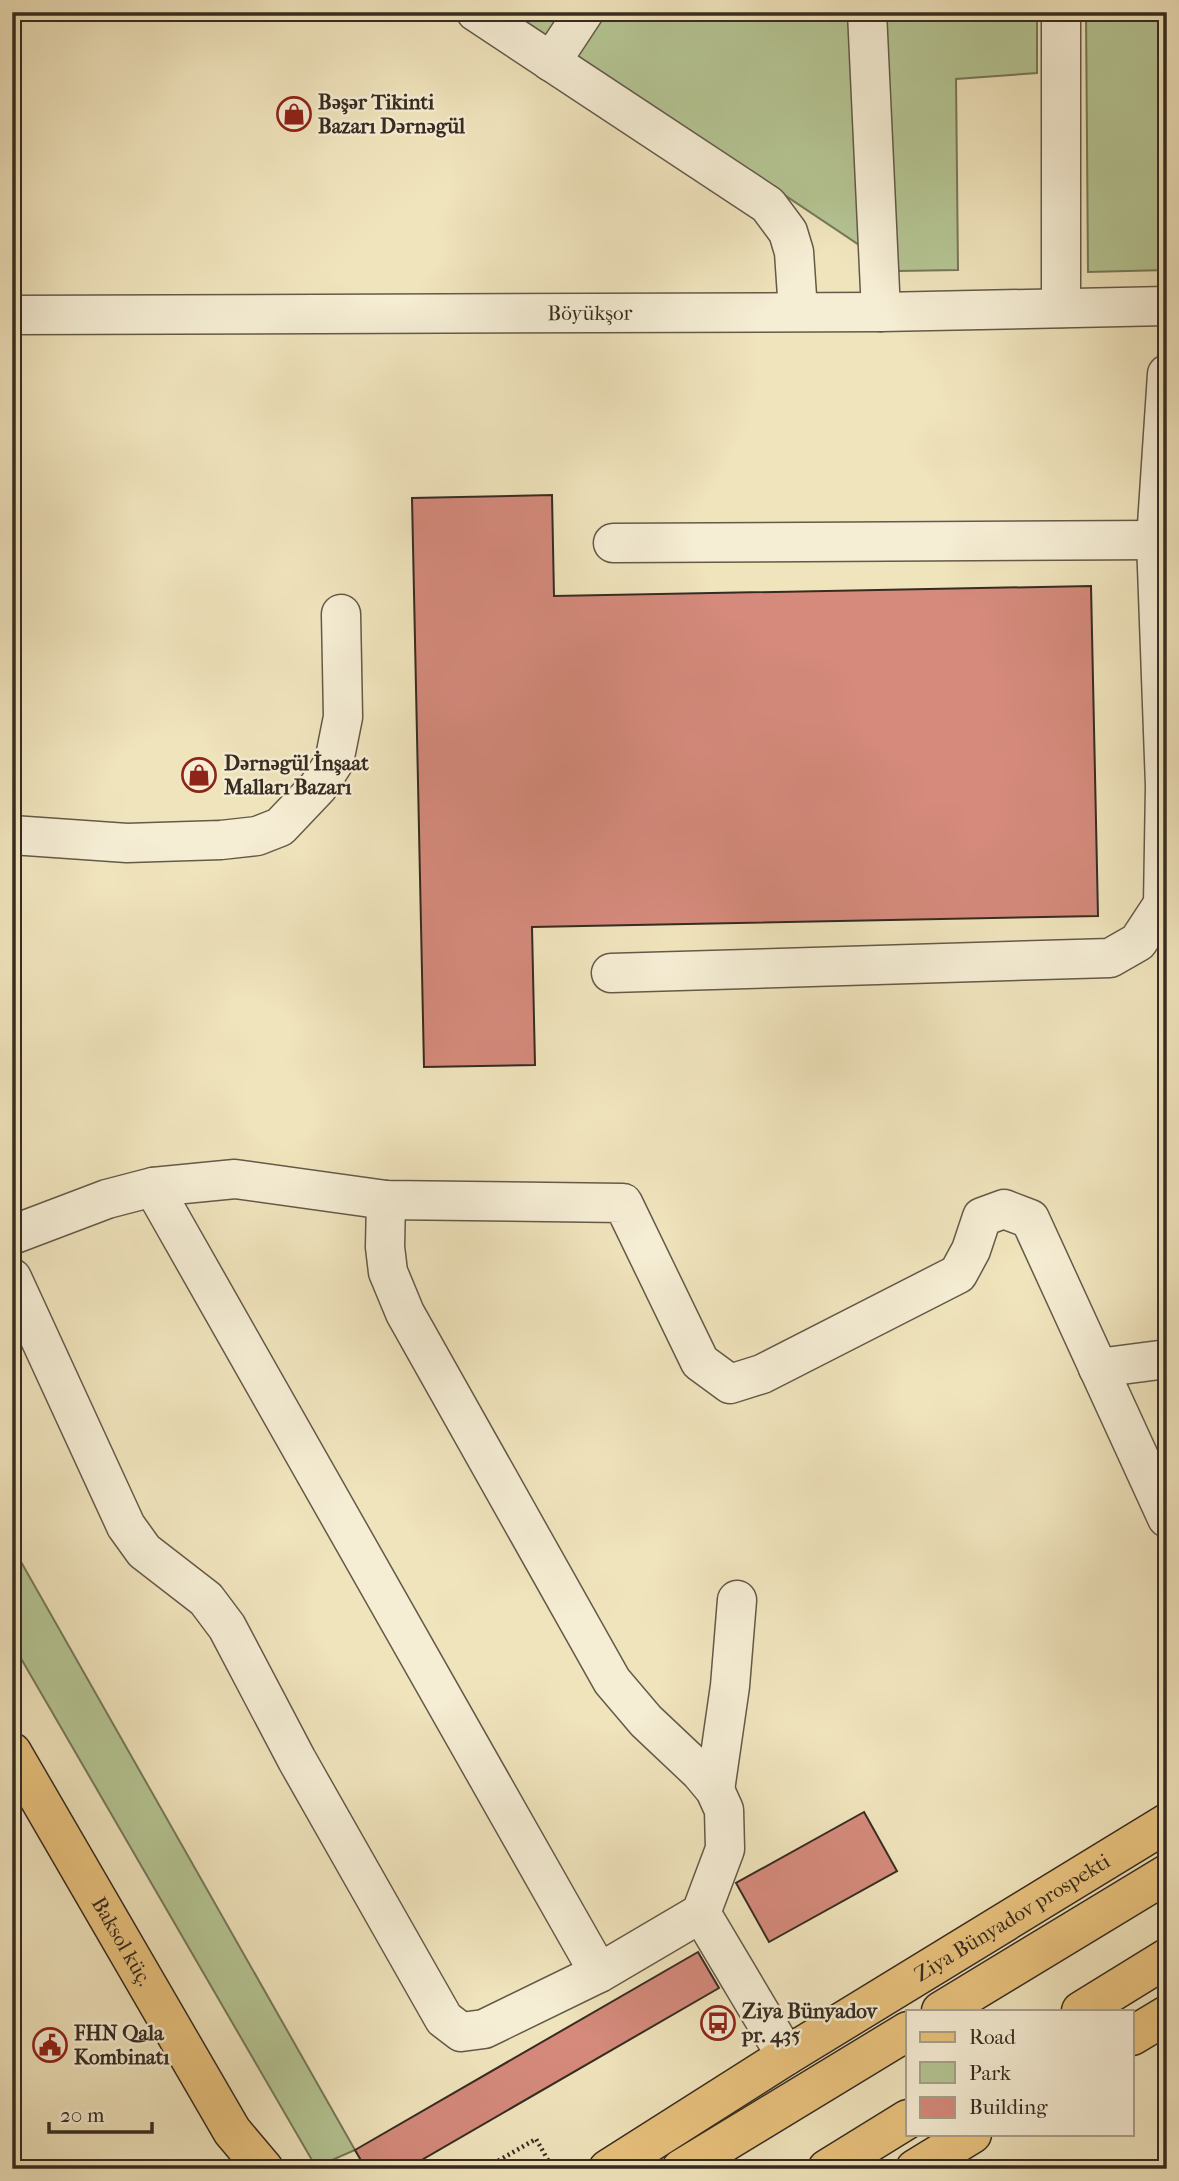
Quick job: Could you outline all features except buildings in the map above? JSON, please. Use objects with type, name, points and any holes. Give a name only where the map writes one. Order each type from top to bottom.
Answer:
[{"type":"main road","name":"Baksol küç.","points":[[12,1752],[232,2131]]},
{"type":"main road","name":"Ziya Bünyadov prospekti","points":[[608,2169],[786,2056],[1167,1823]]},
{"type":"main road","name":"Ziya Bünyadov prospekti","points":[[943,2010],[1167,1874]]},
{"type":"main road","points":[[1084,2010],[1167,1958]]},
{"type":"main road","points":[[1134,2017],[1167,2001]]},
{"type":"main road","points":[[1134,2035],[1167,2015]]},
{"type":"main road","points":[[681,2169],[906,2032]]},
{"type":"main road","points":[[838,2163],[906,2120]]},
{"type":"main road","points":[[838,2163],[906,2128]]},
{"type":"main road","points":[[232,2131],[245,2169]]},
{"type":"main road","points":[[232,2131],[264,2169]]},
{"type":"main road","points":[[915,2169],[969,2136]]},
{"type":"street","points":[[476,12],[768,205],[788,232],[794,252],[798,311]]},
{"type":"street","points":[[551,62],[584,12]]},
{"type":"street","points":[[867,12],[881,312]]},
{"type":"street","points":[[1060,308],[1061,12]]},
{"type":"street","name":"Böyükşor","points":[[12,315],[881,312],[1167,306]]},
{"type":"street","points":[[611,972],[1110,958],[1138,942],[1163,904],[1165,786],[1156,540],[1167,374]]},
{"type":"street","points":[[613,544],[1156,540]]},
{"type":"street","points":[[12,835],[127,843],[222,840],[257,836],[280,827],[318,787],[334,762],[343,717],[341,614]]},
{"type":"street","points":[[12,1234],[107,1199],[153,1187],[235,1179],[386,1200],[623,1203],[700,1362],[730,1384],[762,1374],[958,1274],[971,1250],[982,1217],[1003,1209],[1030,1219],[1167,1518]]},
{"type":"street","points":[[153,1187],[598,1973]]},
{"type":"street","points":[[12,1278],[126,1526],[144,1551],[206,1599],[227,1627],[297,1760],[444,2019],[461,2032],[484,2029],[598,1973],[701,1913],[725,1849],[723,1810],[715,1790],[701,1772],[646,1721],[612,1681],[405,1313],[388,1272],[385,1247],[386,1200]]},
{"type":"street","points":[[1098,1368],[1167,1359]]},
{"type":"street","points":[[715,1790],[730,1686],[737,1600]]},
{"type":"street","points":[[701,1913],[786,2056]]},
{"type":"path","points":[[484,2169],[536,2139],[553,2169]]},
{"type":"green space","points":[[511,12],[1037,12],[1037,73],[956,79],[958,270],[898,271]]},
{"type":"green space","points":[[1086,12],[1167,12],[1167,270],[1088,272]]},
{"type":"green space","points":[[12,1546],[355,2150],[316,2167],[12,1643]]},
{"type":"place","name":"Bəşər Tikinti Bazarı Dərnəgül","points":[[294,114]]},
{"type":"place","name":"Dərnəgül İnşaat Malları Bazarı","points":[[199,775]]},
{"type":"place","name":"Ziya Bünyadov pr. 435","points":[[718,2023]]},
{"type":"place","name":"FHN Qala Kombinatı","points":[[50,2045]]}]
